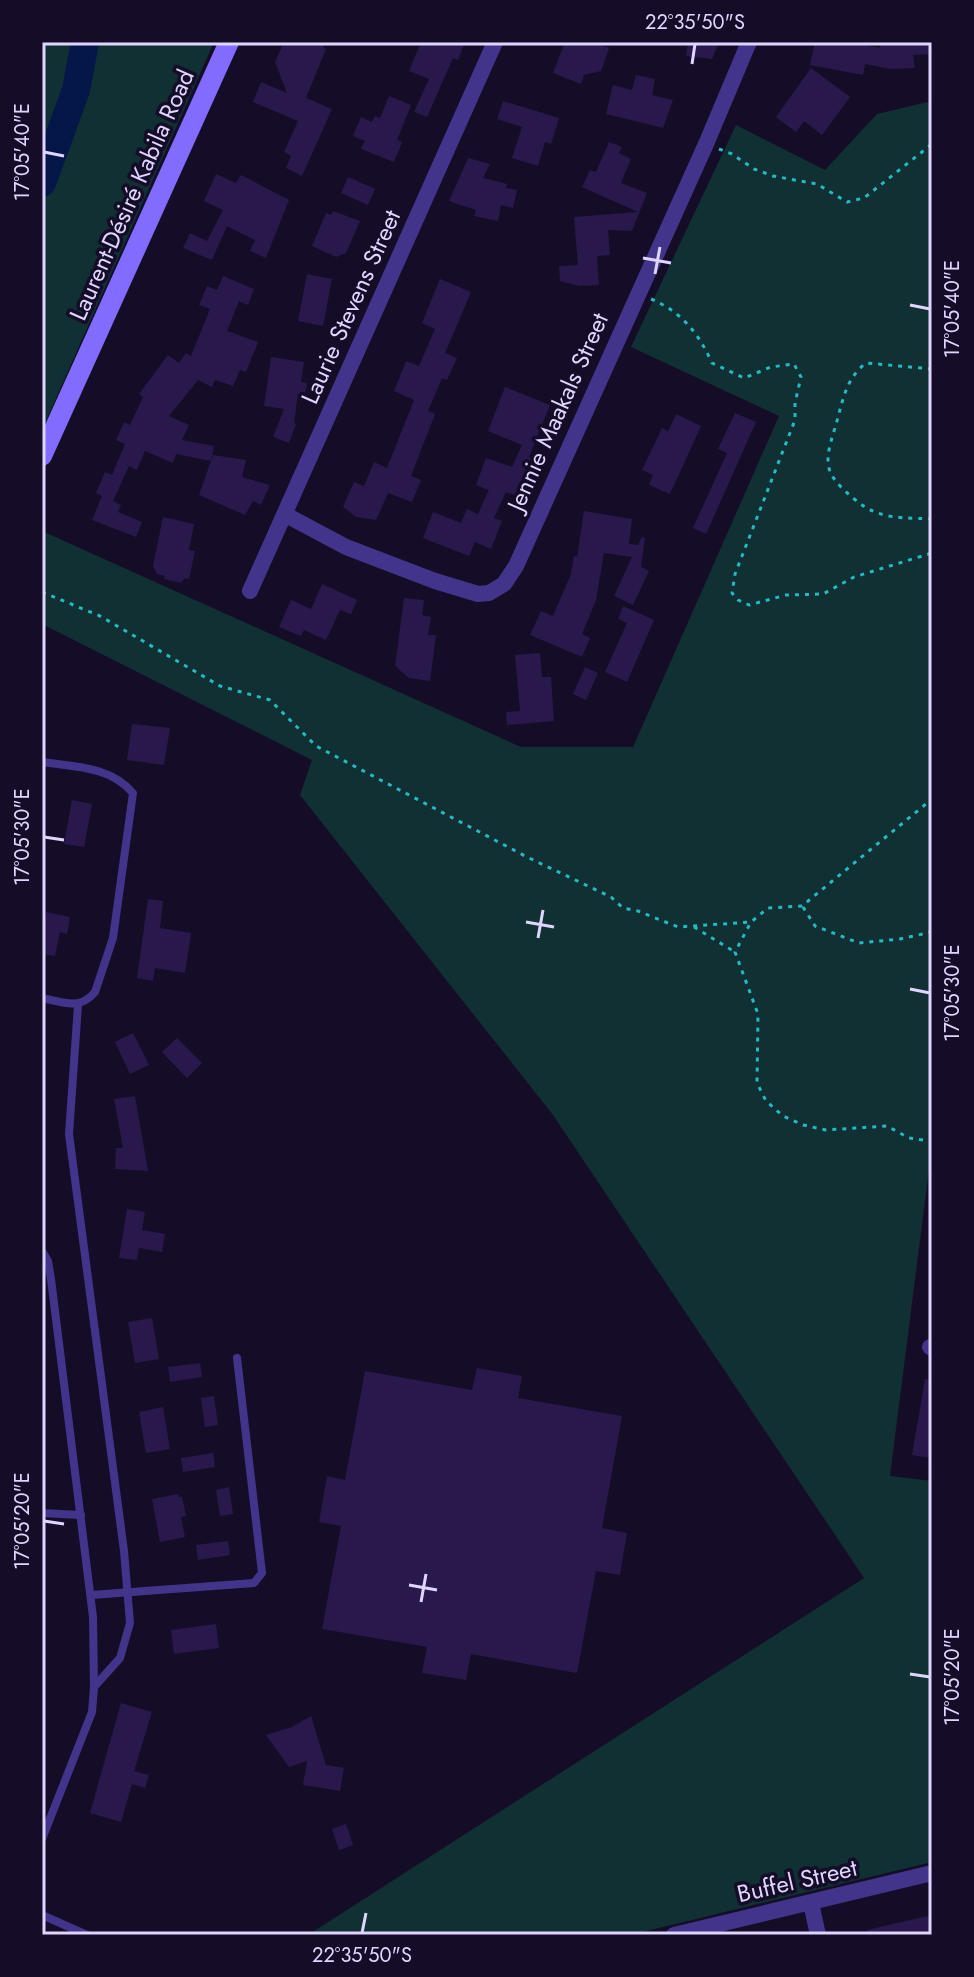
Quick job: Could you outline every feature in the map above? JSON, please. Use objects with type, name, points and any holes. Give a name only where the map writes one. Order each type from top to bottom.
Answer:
[{"type":"street","name":"Laurent-Désiré Kabila Road","points":[[42,456],[229,42]]},
{"type":"street","name":"Laurie Stevens Street","points":[[250,591],[495,42]]},
{"type":"street","name":"Jennie Maakals Street","points":[[286,515],[346,547],[435,581],[478,594],[489,593],[504,584],[516,566],[749,42]]},
{"type":"street","name":"Buffel Street","points":[[674,1935],[932,1873]]},
{"type":"street","points":[[811,1903],[818,1935]]},
{"type":"lane","points":[[42,762],[109,773],[122,780],[133,793],[113,938],[95,992],[78,1005],[42,998]]},
{"type":"lane","points":[[78,1005],[69,1134],[130,1623],[120,1658],[94,1687]]},
{"type":"lane","points":[[42,1251],[48,1261],[51,1279],[91,1595],[94,1687],[92,1712],[42,1839]]},
{"type":"lane","points":[[91,1595],[254,1583],[262,1573],[237,1358]]},
{"type":"lane","points":[[42,1513],[81,1515]]},
{"type":"lane","points":[[42,1915],[87,1935]]},
{"type":"path","points":[[706,144],[764,172],[817,184],[847,202],[864,198],[932,144]]},
{"type":"path","points":[[638,293],[661,303],[689,323],[712,363],[744,378],[771,367],[794,364],[801,377],[795,420],[735,574],[732,593],[738,600],[749,605],[786,595],[823,594],[854,577],[932,553]]},
{"type":"path","points":[[932,369],[866,363],[854,372],[845,392],[828,458],[831,476],[857,503],[877,514],[899,519],[932,519]]},
{"type":"path","points":[[42,592],[100,616],[220,686],[270,700],[316,746],[527,857],[611,897],[623,908],[678,927],[751,922]]},
{"type":"path","points":[[735,952],[751,922],[768,908],[802,906],[932,799]]},
{"type":"path","points":[[802,906],[815,926],[859,943],[932,932]]},
{"type":"path","points":[[693,926],[735,952],[758,1014],[757,1083],[766,1101],[783,1116],[803,1125],[826,1130],[887,1126],[909,1138],[923,1140]]},
{"type":"green space","points":[[42,42],[214,42],[42,430]]},
{"type":"green space","points":[[932,101],[932,1146],[890,1476],[932,1481],[932,1862],[630,1935],[308,1935],[864,1578],[553,1115],[300,795],[312,760],[42,624],[42,531],[521,747],[633,747],[779,416],[631,347],[736,125],[825,170],[877,114]]},
{"type":"building","points":[[284,42],[326,42],[306,98],[332,109],[302,176],[286,168],[291,156],[284,152],[298,121],[253,102],[261,82],[287,93],[275,62]]},
{"type":"building","points":[[421,42],[465,42],[458,60],[453,58],[427,117],[414,112],[429,79],[409,71]]},
{"type":"building","points":[[565,42],[593,42],[609,48],[601,71],[584,75],[581,84],[553,73]]},
{"type":"building","points":[[688,42],[719,42],[712,59],[686,56]]},
{"type":"building","points":[[815,42],[849,42],[880,48],[880,42],[932,42],[932,54],[913,55],[915,68],[891,69],[865,64],[863,75],[810,65]]},
{"type":"building","points":[[811,68],[850,97],[822,135],[804,121],[796,132],[776,117]]},
{"type":"building","points":[[636,75],[655,79],[652,95],[673,100],[663,128],[606,114],[613,85],[632,90]]},
{"type":"building","points":[[389,96],[411,105],[397,140],[402,142],[394,162],[361,149],[365,141],[353,136],[361,117],[372,122],[375,116],[380,118]]},
{"type":"building","points":[[503,101],[559,118],[551,144],[545,142],[538,166],[512,158],[522,127],[497,119]]},
{"type":"building","points":[[609,142],[622,147],[619,153],[631,159],[621,183],[647,193],[632,231],[608,230],[610,255],[597,256],[599,285],[579,286],[560,281],[559,266],[578,265],[574,217],[638,212],[582,187],[590,170],[596,172]]},
{"type":"building","points":[[468,158],[490,164],[483,178],[517,190],[513,208],[501,205],[498,221],[474,216],[476,210],[449,201]]},
{"type":"building","points":[[216,174],[236,183],[241,175],[289,200],[266,258],[250,251],[255,240],[227,226],[212,260],[183,248],[190,233],[207,241],[223,210],[204,201]]},
{"type":"building","points":[[348,177],[375,189],[368,205],[341,193]]},
{"type":"building","points":[[333,211],[360,221],[346,253],[336,257],[312,246],[326,213],[331,215]]},
{"type":"building","points":[[307,274],[332,279],[323,326],[298,321]]},
{"type":"building","points":[[223,276],[254,289],[248,305],[239,301],[227,331],[258,342],[246,372],[240,370],[233,386],[215,380],[212,387],[198,380],[169,416],[189,425],[182,440],[214,446],[211,461],[176,454],[173,463],[145,451],[137,470],[129,466],[113,501],[121,505],[118,512],[142,522],[136,537],[92,520],[102,496],[96,493],[105,472],[112,475],[125,444],[116,440],[124,422],[130,425],[143,397],[139,394],[168,355],[179,363],[186,353],[191,356],[210,309],[199,305],[207,286],[217,290]]},
{"type":"building","points":[[440,279],[471,292],[445,353],[457,358],[447,380],[442,378],[428,411],[435,414],[411,476],[421,480],[412,502],[388,493],[376,520],[356,517],[343,507],[354,482],[364,486],[374,462],[387,468],[414,400],[394,391],[406,361],[419,366],[435,329],[422,323]]},
{"type":"building","points":[[271,357],[304,362],[301,382],[307,383],[305,395],[298,394],[296,424],[289,443],[273,437],[284,409],[264,406]]},
{"type":"building","points":[[505,387],[550,405],[529,457],[536,461],[520,497],[506,492],[494,518],[502,521],[491,549],[475,542],[469,556],[423,538],[433,512],[461,523],[467,509],[478,514],[489,490],[476,485],[486,458],[512,467],[522,445],[488,431]]},
{"type":"building","points":[[735,413],[756,422],[706,534],[693,528],[727,453],[718,449]]},
{"type":"building","points":[[676,414],[701,426],[670,494],[649,485],[653,475],[642,470],[662,428],[668,431]]},
{"type":"building","points":[[213,455],[246,460],[242,477],[270,485],[261,505],[253,501],[245,515],[199,495]]},
{"type":"building","points":[[584,511],[632,519],[629,544],[638,545],[642,537],[645,538],[641,567],[649,571],[633,605],[614,596],[632,557],[604,553],[596,600],[582,634],[590,638],[582,657],[530,635],[541,611],[553,616],[571,574],[574,556],[577,557]]},
{"type":"building","points":[[163,517],[194,524],[189,550],[195,551],[189,579],[185,578],[181,583],[164,579],[165,576],[157,574],[153,566]]},
{"type":"building","points":[[322,584],[357,600],[351,614],[340,610],[326,640],[304,630],[301,636],[279,627],[291,600],[311,609]]},
{"type":"building","points":[[404,598],[424,600],[422,615],[431,617],[428,635],[436,635],[430,681],[409,678],[395,666]]},
{"type":"building","points":[[623,606],[654,620],[627,682],[605,672],[627,623],[618,619]]},
{"type":"building","points":[[540,653],[542,677],[551,677],[554,721],[507,725],[506,712],[520,711],[515,655]]},
{"type":"building","points":[[585,667],[598,673],[586,700],[573,694]]},
{"type":"building","points":[[132,724],[170,728],[164,765],[127,760]]},
{"type":"building","points":[[72,800],[92,804],[84,847],[64,844]]},
{"type":"building","points":[[148,899],[163,901],[160,928],[191,933],[185,973],[155,968],[153,981],[137,978]]},
{"type":"building","points":[[46,912],[70,917],[67,934],[60,932],[55,956],[42,954]]},
{"type":"building","points":[[133,1033],[149,1065],[130,1074],[115,1042]]},
{"type":"building","points":[[177,1038],[202,1063],[187,1078],[162,1052]]},
{"type":"building","points":[[135,1096],[148,1171],[115,1169],[116,1148],[123,1148],[114,1099]]},
{"type":"building","points":[[127,1209],[145,1212],[142,1230],[165,1234],[162,1252],[139,1248],[137,1260],[119,1258]]},
{"type":"building","points":[[152,1318],[159,1359],[135,1363],[128,1322]]},
{"type":"building","points":[[200,1363],[202,1377],[170,1382],[168,1367]]},
{"type":"building","points":[[477,1368],[522,1376],[518,1398],[622,1416],[602,1528],[627,1533],[620,1575],[596,1571],[577,1673],[471,1654],[466,1680],[422,1673],[427,1647],[322,1629],[341,1526],[319,1522],[327,1476],[345,1480],[365,1371],[472,1390]]},
{"type":"building","points":[[925,1379],[932,1380],[931,1458],[912,1455]]},
{"type":"building","points":[[214,1396],[218,1425],[205,1427],[201,1398]]},
{"type":"building","points":[[163,1407],[170,1449],[146,1453],[139,1412]]},
{"type":"building","points":[[213,1453],[215,1467],[183,1472],[181,1458]]},
{"type":"building","points":[[229,1487],[233,1514],[220,1516],[216,1490]]},
{"type":"building","points":[[178,1494],[182,1497],[186,1516],[181,1517],[185,1537],[160,1542],[152,1499]]},
{"type":"building","points":[[228,1541],[230,1555],[198,1560],[196,1545]]},
{"type":"building","points":[[216,1624],[219,1648],[174,1654],[171,1630]]},
{"type":"building","points":[[121,1703],[152,1712],[134,1771],[149,1775],[145,1788],[132,1784],[121,1822],[90,1813]]},
{"type":"building","points":[[311,1716],[326,1765],[344,1768],[340,1791],[303,1785],[307,1761],[289,1767],[266,1735],[292,1727]]},
{"type":"building","points":[[346,1824],[353,1845],[339,1850],[332,1829]]},
{"type":"building","points":[[932,1915],[932,1935],[868,1935],[867,1930]]},
{"type":"waterway","points":[[42,183],[76,90],[85,42]]}]
